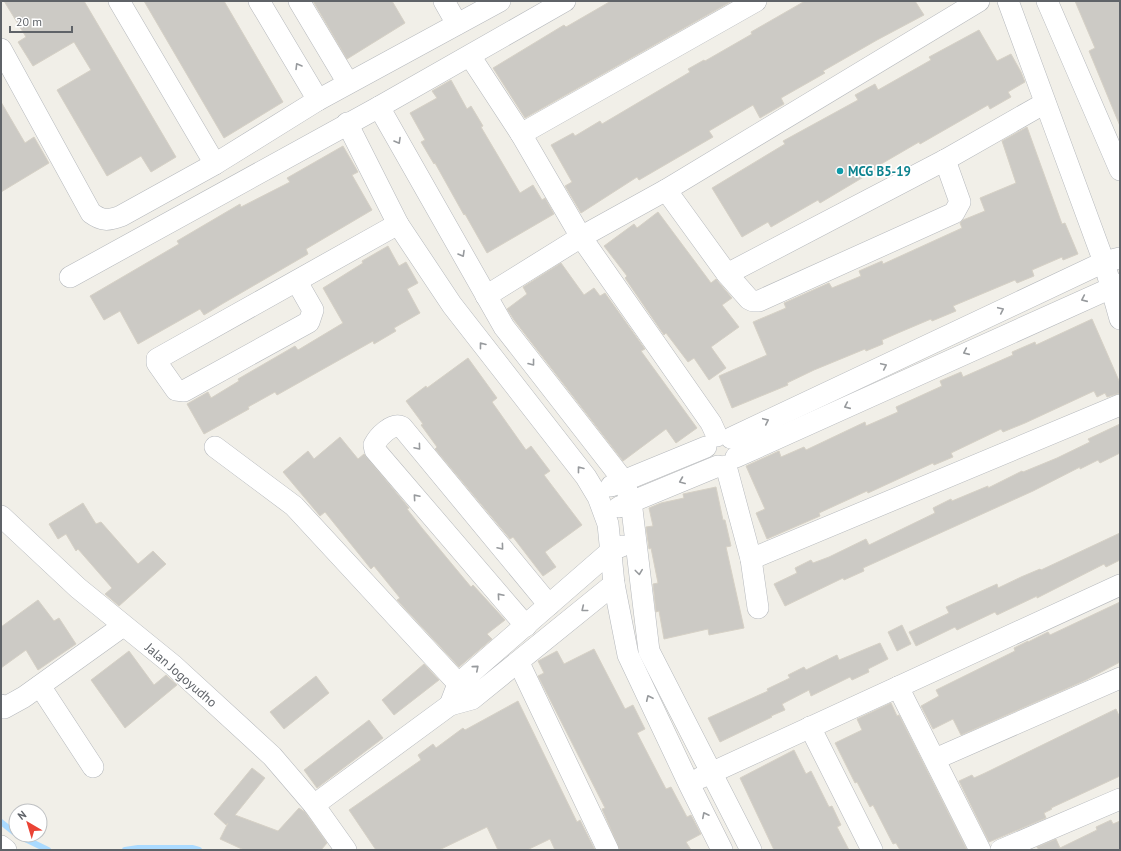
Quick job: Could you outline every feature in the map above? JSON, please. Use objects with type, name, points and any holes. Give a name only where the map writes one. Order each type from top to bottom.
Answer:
[{"type":"street","points":[[119,1],[215,164]]},
{"type":"street","points":[[259,1],[318,100]]},
{"type":"street","points":[[299,1],[348,83]]},
{"type":"street","points":[[444,1],[457,24]]},
{"type":"street","points":[[1,49],[91,213],[99,219],[109,220],[121,216],[215,164],[318,100],[500,1]]},
{"type":"street","points":[[70,277],[347,123],[379,107],[565,1]]},
{"type":"street","points":[[521,134],[756,1]]},
{"type":"street","points":[[486,296],[581,237],[666,190],[979,1]]},
{"type":"street","points":[[1008,1],[1045,102],[1112,260],[1120,319]]},
{"type":"street","points":[[1047,1],[1120,170]]},
{"type":"street","points":[[470,56],[521,134],[581,237],[711,423],[722,452],[751,559],[758,608]]},
{"type":"street","points":[[727,274],[945,160],[1045,102]]},
{"type":"street","points":[[379,107],[504,327],[623,480],[631,501],[649,650],[751,850]]},
{"type":"street","points":[[347,123],[398,224],[452,305],[586,477],[596,493],[608,524],[612,550],[614,584],[628,655],[722,850]]},
{"type":"street","points":[[666,190],[727,274],[749,299],[759,301],[954,213],[960,202],[945,160]]},
{"type":"street","points":[[297,282],[313,310],[309,322],[184,391],[176,390],[157,363],[157,359],[297,282],[398,224]]},
{"type":"street","points":[[604,513],[631,501],[722,452],[1112,260]]},
{"type":"street","points":[[596,493],[623,480],[722,452],[1116,285]]},
{"type":"street","points":[[751,559],[1120,405]]},
{"type":"street","points":[[526,626],[375,450],[374,445],[377,439],[394,426],[398,425],[402,427],[549,605]]},
{"type":"street","points":[[215,447],[294,506],[472,699]]},
{"type":"street","name":"Jalan Jogoyudho","points":[[1,516],[78,588],[174,666],[272,756],[314,806],[346,850]]},
{"type":"street","points":[[450,705],[458,684],[612,550],[635,540]]},
{"type":"street","points":[[314,806],[450,705],[472,699],[519,663],[614,584]]},
{"type":"street","points":[[689,784],[712,772],[1120,585]]},
{"type":"street","points":[[1,705],[4,708],[9,706],[40,686],[123,626]]},
{"type":"street","points":[[519,663],[608,850]]},
{"type":"street","points":[[935,758],[1120,678]]},
{"type":"street","points":[[40,686],[93,767]]},
{"type":"street","points":[[898,687],[980,850]]},
{"type":"street","points":[[810,728],[872,850]]},
{"type":"street","points":[[1001,850],[1120,799]]},
{"type":"street","points":[[1,846],[6,850]]},
{"type":"building","points":[[4,1],[84,1],[176,157],[151,172],[141,156],[107,176],[57,90],[91,70],[74,42],[33,66],[18,42],[26,37]]},
{"type":"building","points":[[144,1],[224,1],[283,102],[224,138]]},
{"type":"building","points":[[313,1],[392,1],[405,23],[347,59]]},
{"type":"building","points":[[611,1],[732,1],[525,118],[493,68],[564,25],[566,27]]},
{"type":"building","points":[[805,1],[915,1],[924,15],[823,71],[825,73],[781,98],[784,104],[760,118],[753,105],[709,131],[713,137],[639,180],[637,177],[581,213],[565,186],[572,182],[551,145],[573,133],[575,136],[600,121],[602,124],[690,72],[688,69],[752,34],[751,32]]},
{"type":"building","points":[[1075,1],[1120,1],[1120,126],[1089,51],[1095,48]]},
{"type":"building","points":[[979,30],[997,61],[1011,54],[1021,72],[1025,82],[1008,92],[1011,97],[990,109],[988,105],[920,144],[919,142],[876,167],[877,169],[820,203],[818,200],[771,227],[768,222],[742,237],[712,188],[785,144],[783,141],[858,100],[855,95],[875,84],[878,90],[931,60],[929,57]]},
{"type":"building","points":[[451,80],[467,109],[471,106],[483,126],[481,127],[520,193],[533,185],[542,200],[545,198],[554,214],[487,253],[435,163],[434,164],[421,142],[425,140],[410,113],[437,98],[432,91]]},
{"type":"building","points":[[1,102],[25,143],[34,137],[49,163],[1,192]]},
{"type":"building","points":[[1027,127],[1062,224],[1065,223],[1078,254],[1063,260],[1062,257],[1032,270],[1034,276],[1017,283],[1015,280],[953,306],[956,311],[932,321],[931,319],[898,333],[882,340],[883,344],[866,351],[865,349],[814,370],[787,383],[788,385],[732,408],[719,376],[767,355],[753,322],[786,308],[784,303],[829,283],[832,288],[861,276],[859,271],[882,261],[883,264],[962,228],[960,223],[963,220],[985,211],[980,198],[1016,183],[1002,141]]},
{"type":"building","points":[[343,146],[358,172],[352,175],[372,210],[306,249],[308,254],[204,315],[200,309],[138,344],[120,311],[104,320],[90,296],[179,244],[177,241],[240,204],[241,207],[290,182],[287,178]]},
{"type":"building","points":[[658,212],[711,283],[716,279],[732,298],[722,305],[739,327],[711,347],[726,368],[709,380],[694,358],[688,362],[666,333],[664,335],[625,278],[627,276],[604,246],[634,224],[637,228]]},
{"type":"building","points":[[388,246],[399,266],[406,262],[418,283],[407,289],[420,313],[394,328],[396,331],[374,344],[373,341],[277,395],[275,392],[248,407],[249,409],[204,434],[187,404],[208,392],[211,398],[239,381],[238,379],[295,346],[298,350],[343,323],[323,288],[363,263],[362,261]]},
{"type":"building","points":[[561,263],[584,295],[594,288],[600,296],[605,293],[645,349],[641,351],[697,428],[676,443],[666,429],[623,461],[507,309],[527,294],[523,287]]},
{"type":"building","points":[[1092,319],[1120,383],[1120,393],[1107,397],[1105,393],[1097,397],[1094,391],[1003,432],[1001,429],[951,453],[953,457],[934,465],[933,463],[868,493],[867,491],[819,513],[820,516],[767,539],[756,513],[765,509],[746,466],[779,451],[781,457],[804,447],[806,450],[865,422],[866,426],[898,412],[896,407],[942,386],[940,381],[961,372],[963,377],[1013,355],[1012,352],[1035,342],[1036,345]]},
{"type":"building","points":[[468,358],[497,398],[492,402],[526,450],[531,446],[550,471],[544,475],[582,525],[545,552],[556,567],[543,576],[513,537],[510,539],[435,449],[437,447],[421,425],[423,424],[406,401],[426,386],[427,388]]},
{"type":"building","points":[[1120,424],[1120,453],[1100,463],[1098,460],[1080,469],[1080,467],[1033,491],[863,568],[864,571],[844,580],[843,578],[785,606],[774,584],[797,573],[795,568],[811,560],[813,563],[829,557],[866,539],[869,545],[935,513],[933,508],[951,499],[952,501],[988,486],[988,488],[1022,471],[1023,472],[1057,458],[1090,442],[1088,439]]},
{"type":"building","points":[[340,437],[358,459],[364,454],[409,508],[407,509],[471,587],[473,585],[505,620],[487,634],[492,639],[459,667],[397,600],[400,598],[374,566],[371,569],[325,512],[320,516],[283,472],[308,451],[314,459]]},
{"type":"building","points":[[716,487],[723,520],[725,520],[731,546],[726,547],[744,628],[709,635],[708,629],[664,639],[659,611],[656,612],[653,584],[658,583],[651,548],[649,549],[646,527],[653,526],[649,508],[661,503],[684,498],[683,494]]},
{"type":"building","points":[[83,503],[96,524],[101,522],[138,564],[153,551],[166,564],[119,606],[105,594],[112,588],[78,549],[76,551],[66,534],[58,539],[49,524]]},
{"type":"building","points":[[1120,533],[1120,560],[1106,567],[1104,564],[1037,598],[1037,596],[997,615],[995,612],[957,630],[955,627],[916,646],[909,632],[949,613],[946,607],[997,584],[998,588],[1040,569],[1041,570]]},
{"type":"building","points":[[38,600],[54,621],[59,618],[76,644],[38,670],[26,650],[1,668],[1,627]]},
{"type":"building","points":[[1120,602],[1120,662],[1086,680],[961,735],[953,719],[933,729],[921,706],[939,696],[936,690],[1015,651],[1014,648],[1028,641],[1048,632],[1050,635]]},
{"type":"building","points":[[902,625],[911,644],[897,651],[888,632]]},
{"type":"building","points":[[880,643],[888,659],[868,669],[869,672],[852,680],[850,677],[811,696],[809,690],[782,704],[785,710],[720,742],[708,718],[768,691],[767,689],[790,678],[788,675],[804,667],[806,670],[837,655],[839,660]]},
{"type":"building","points":[[594,649],[625,709],[633,705],[645,729],[637,733],[666,789],[671,787],[687,817],[691,815],[701,834],[686,842],[691,850],[620,850],[602,809],[605,808],[538,676],[544,673],[538,661],[557,651],[564,664]]},
{"type":"building","points":[[129,651],[154,685],[166,675],[177,685],[125,728],[91,680]]},
{"type":"building","points":[[424,664],[439,680],[394,715],[382,700]]},
{"type":"building","points":[[316,676],[329,693],[284,729],[270,712]]},
{"type":"building","points":[[518,701],[577,822],[580,820],[595,850],[555,850],[550,839],[527,850],[498,850],[487,827],[439,850],[376,850],[349,810],[421,760],[418,755],[433,744],[436,748],[463,728],[465,730]]},
{"type":"building","points":[[891,703],[897,716],[899,715],[967,850],[900,850],[896,843],[893,844],[873,805],[870,807],[857,782],[855,783],[835,743],[862,730],[857,719]]},
{"type":"building","points":[[1116,709],[1120,718],[1120,776],[1051,808],[1052,809],[1044,813],[1046,818],[989,842],[959,781],[972,775],[974,778],[985,773]]},
{"type":"building","points":[[369,720],[383,738],[317,788],[304,770]]},
{"type":"building","points":[[794,750],[806,774],[811,771],[829,807],[832,806],[841,825],[837,827],[849,850],[774,850],[740,778]]},
{"type":"building","points":[[252,768],[265,778],[235,815],[278,831],[299,808],[305,812],[327,843],[321,850],[244,850],[220,839],[228,823],[226,825],[214,814]]},
{"type":"building","points":[[1111,820],[1113,824],[1120,821],[1120,850],[1039,850],[1037,847],[1056,839],[1060,848],[1097,830],[1096,827]]},
{"type":"waterway","points":[[1,822],[8,828]]},
{"type":"waterway","points":[[34,843],[48,850]]},
{"type":"waterway","points":[[125,850],[138,848],[192,848],[199,850]]},
{"type":"place","name":"MCG B5-19","points":[[840,171]]}]
